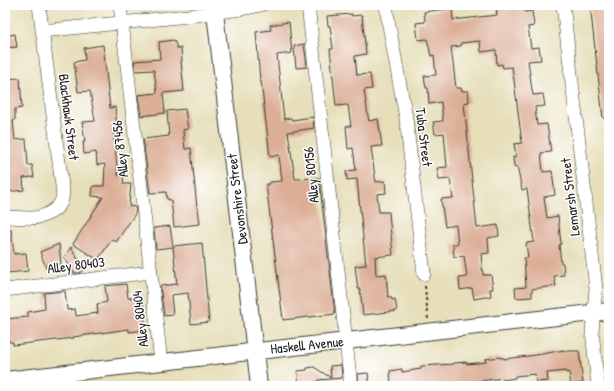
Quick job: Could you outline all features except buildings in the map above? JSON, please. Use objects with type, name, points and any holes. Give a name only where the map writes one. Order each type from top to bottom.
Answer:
[{"type":"main road","name":"Devonshire Street","points":[[215,8],[259,386]]},
{"type":"main road","name":"Haskell Avenue","points":[[5,380],[602,312]]},
{"type":"street","name":"Blackhawk Street","points":[[5,218],[32,218],[43,216],[50,213],[58,206],[62,197],[62,186],[39,5]]},
{"type":"street","name":"Alley 87456","points":[[120,5],[151,272]]},
{"type":"street","points":[[42,31],[122,22],[215,8],[261,5]]},
{"type":"street","name":"Alley 80156","points":[[308,5],[351,386]]},
{"type":"street","name":"Tuba Street","points":[[386,5],[406,118],[424,274]]},
{"type":"street","name":"Lemarsh Street","points":[[563,5],[596,289],[602,312],[592,331],[598,386]]},
{"type":"street","name":"Alley 80403","points":[[5,290],[151,272]]},
{"type":"street","name":"Alley 80404","points":[[151,272],[161,362]]},
{"type":"path","points":[[424,274],[429,331]]}]
